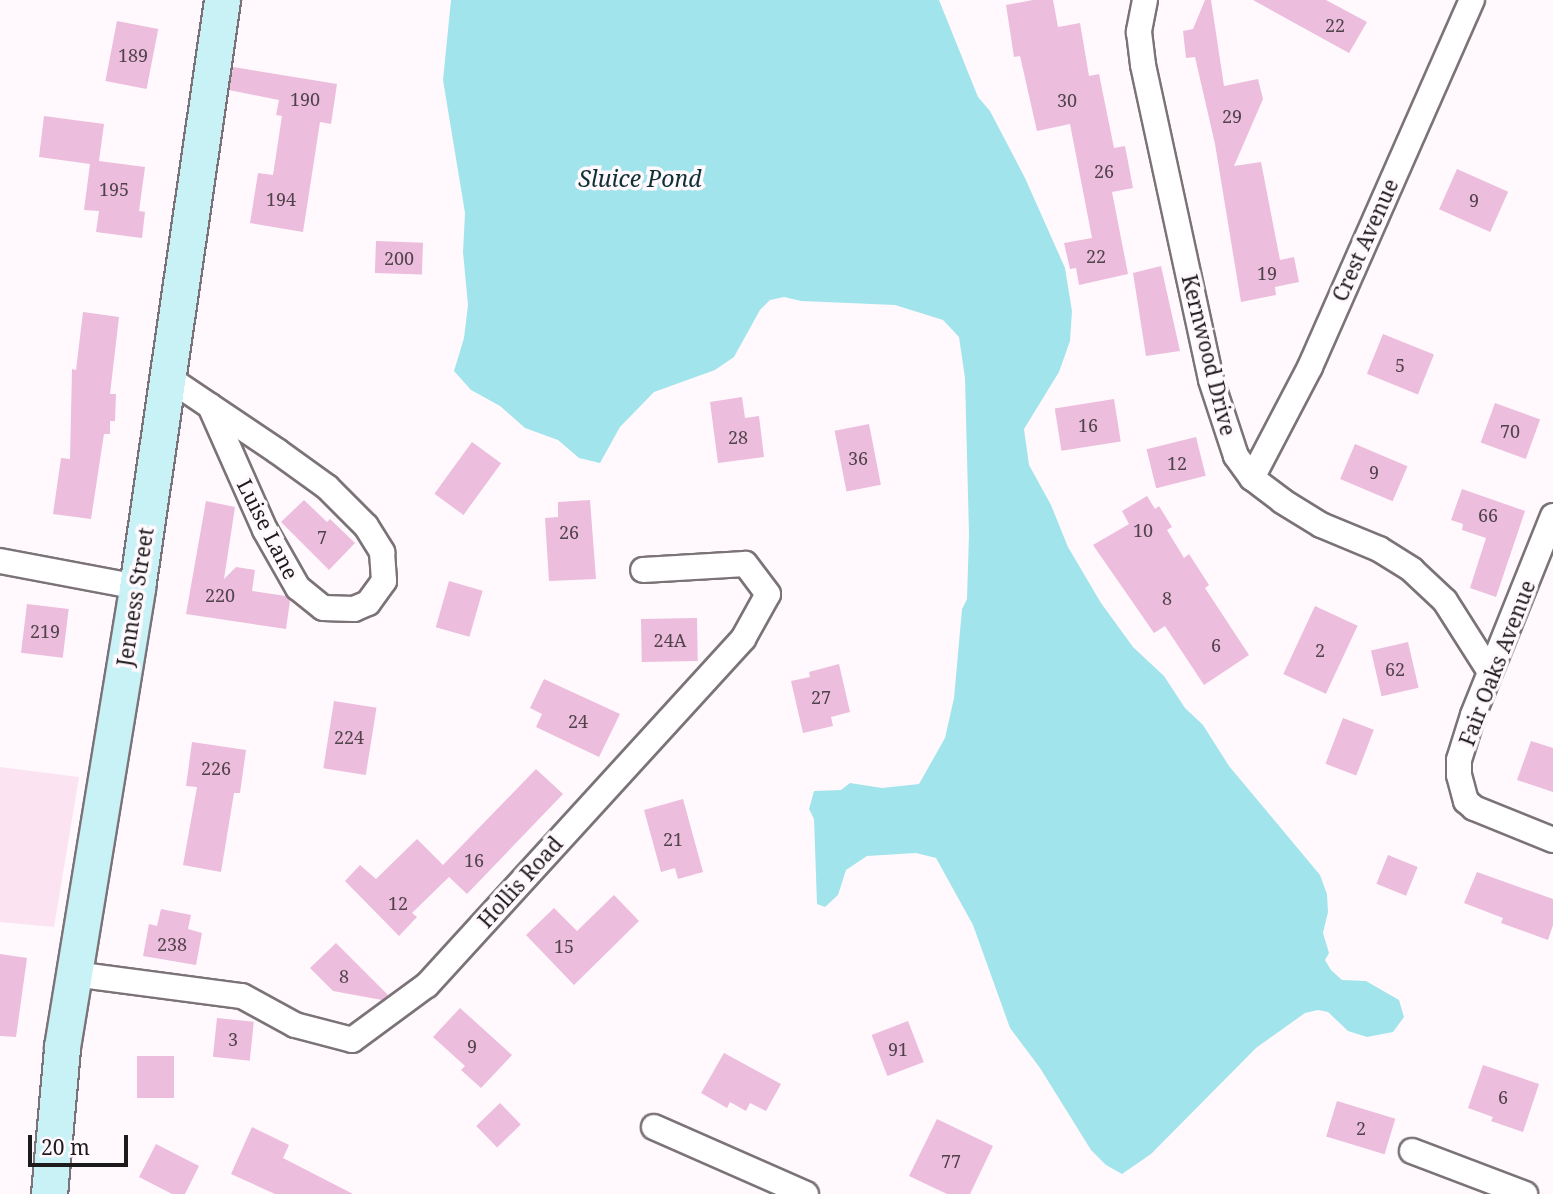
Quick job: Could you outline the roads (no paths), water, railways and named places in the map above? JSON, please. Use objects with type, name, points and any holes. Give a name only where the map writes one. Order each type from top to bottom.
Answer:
[{"type":"street","name":"Jenness Street","points":[[49,1194],[62,1047],[137,587],[222,0]]},
{"type":"street","name":"Kernwood Drive","points":[[1145,0],[1139,32],[1141,56],[1211,380],[1236,456],[1252,478],[1282,501],[1321,525],[1379,549],[1412,570],[1446,601],[1490,672]]},
{"type":"street","name":"Crest Avenue","points":[[1252,478],[1310,367],[1472,0]]},
{"type":"street","name":"Luise Lane","points":[[167,377],[210,406],[327,487],[366,526],[382,552],[384,581],[368,603],[354,609],[323,608],[298,588],[265,530],[210,406]]},
{"type":"street","name":"Fair Oaks Avenue","points":[[1553,516],[1490,672],[1460,760],[1463,793],[1474,808],[1553,839]]},
{"type":"street","points":[[0,561],[137,587]]},
{"type":"street","name":"Hollis Road","points":[[74,974],[242,996],[295,1025],[352,1040],[427,985],[743,639],[768,594],[745,564],[643,570]]},
{"type":"street","points":[[654,1127],[806,1194]]},
{"type":"street","points":[[1412,1151],[1525,1194]]},
{"type":"water","name":"Sluice Pond","points":[[451,0],[939,0],[978,97],[990,111],[1025,178],[1065,268],[1072,311],[1070,341],[1059,372],[1024,429],[1029,465],[1051,505],[1068,547],[1101,603],[1133,647],[1164,676],[1185,708],[1203,725],[1229,766],[1320,875],[1327,894],[1328,912],[1323,933],[1329,953],[1325,960],[1342,980],[1366,981],[1399,1000],[1404,1017],[1393,1032],[1367,1037],[1348,1031],[1328,1012],[1318,1010],[1305,1013],[1256,1048],[1151,1154],[1122,1174],[1106,1165],[1091,1150],[1040,1068],[1010,1028],[973,925],[936,858],[916,853],[867,856],[846,870],[838,895],[825,907],[817,904],[814,819],[809,809],[814,791],[841,790],[850,783],[882,788],[919,784],[945,738],[954,698],[962,609],[967,599],[969,534],[965,378],[959,337],[943,320],[895,305],[801,301],[784,297],[770,300],[760,310],[734,357],[715,370],[654,392],[620,427],[600,463],[579,458],[558,440],[525,428],[500,406],[471,390],[454,371],[464,338],[468,305],[463,252],[465,213],[443,80]]}]
